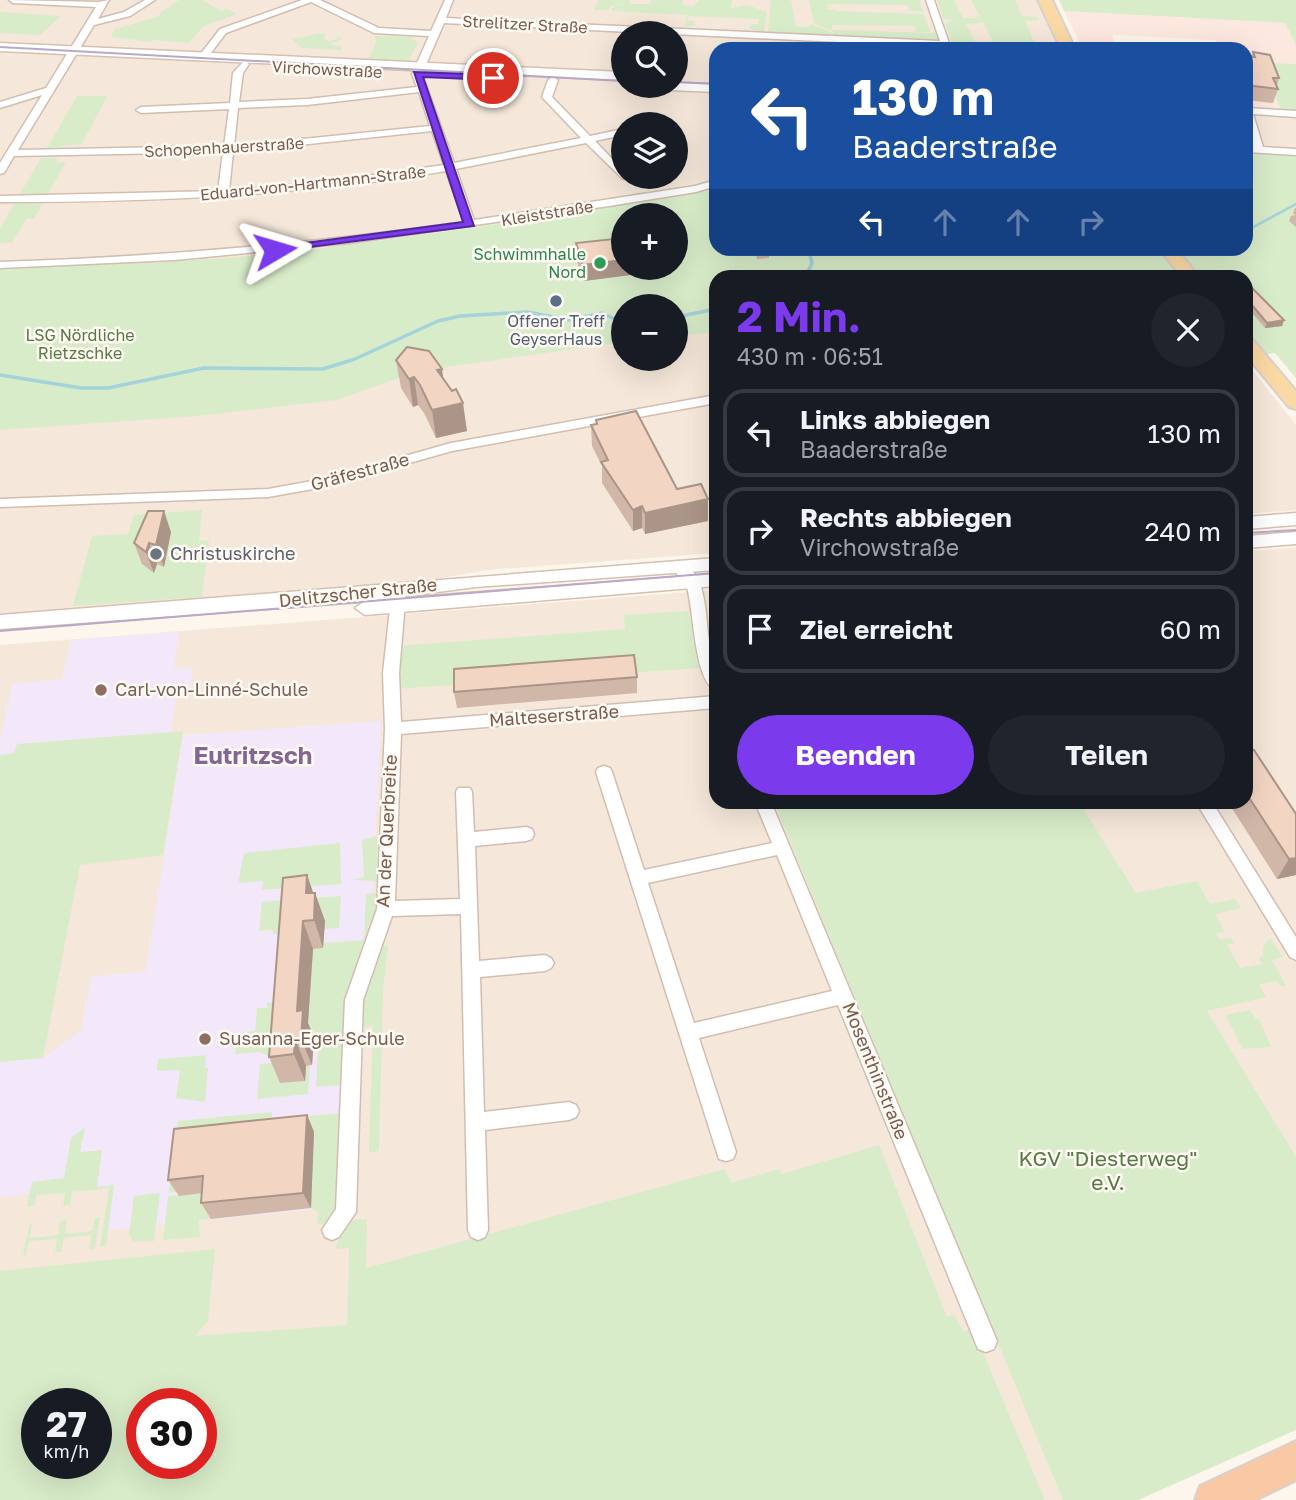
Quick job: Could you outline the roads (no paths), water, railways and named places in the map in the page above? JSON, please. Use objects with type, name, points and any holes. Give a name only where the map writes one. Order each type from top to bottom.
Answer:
[{"type":"highway","points":[[1214,1500],[1296,1460]]},
{"type":"main road","points":[[1045,0],[1065,42]]},
{"type":"main road","name":"Virchowstraße","points":[[0,47],[204,56],[611,82]]},
{"type":"main road","name":"Virchowstraße","points":[[74,51],[83,57],[611,76]]},
{"type":"main road","points":[[688,80],[709,81]]},
{"type":"main road","points":[[688,87],[709,88]]},
{"type":"main road","points":[[1174,256],[1185,270]]},
{"type":"main road","points":[[1253,351],[1296,403]]},
{"type":"main road","points":[[1253,522],[1296,519]]},
{"type":"main road","points":[[1253,541],[1296,538]]},
{"type":"main road","name":"Delitzscher Straße","points":[[0,635],[398,598],[488,580],[709,564]]},
{"type":"main road","name":"Delitzscher Straße","points":[[0,622],[709,581]]},
{"type":"street","points":[[0,171],[103,2],[13,0]]},
{"type":"street","points":[[91,23],[127,14],[151,0]]},
{"type":"street","points":[[204,56],[223,31],[312,0],[377,31],[434,34]]},
{"type":"street","points":[[449,0],[418,70],[420,89],[470,224]]},
{"type":"street","points":[[930,0],[945,42]]},
{"type":"street","name":"Strelitzer Straße","points":[[440,20],[868,42]]},
{"type":"street","points":[[223,194],[238,73],[244,64]]},
{"type":"street","points":[[553,80],[547,97],[611,162]]},
{"type":"street","points":[[141,110],[233,107],[420,89]]},
{"type":"street","points":[[2,104],[50,90]]},
{"type":"street","points":[[2,104],[37,112]]},
{"type":"street","points":[[1253,111],[1296,114]]},
{"type":"street","name":"Schopenhauerstraße","points":[[11,153],[230,149],[435,128]]},
{"type":"street","points":[[1253,130],[1259,150]]},
{"type":"street","name":"Eduard-von-Hartmann-Straße","points":[[0,199],[223,194],[342,183],[450,168],[611,135]]},
{"type":"street","points":[[1253,150],[1296,152]]},
{"type":"street","name":"Kleiststraße","points":[[0,265],[230,254],[470,224],[643,198],[709,184]]},
{"type":"street","points":[[635,189],[643,198]]},
{"type":"street","name":"Gräfestraße","points":[[0,503],[268,493],[324,483],[451,447],[709,400]]},
{"type":"street","points":[[678,566],[691,582],[701,620],[701,639],[709,664]]},
{"type":"street","name":"An der Querbreite","points":[[332,1230],[346,1212],[354,1000],[386,909],[393,729],[391,673],[398,598]]},
{"type":"street","name":"Malteserstraße","points":[[393,729],[709,703]]},
{"type":"street","points":[[604,772],[690,1032],[726,1152]]},
{"type":"street","points":[[464,792],[478,1230]]},
{"type":"street","name":"Mosenthinstraße","points":[[767,809],[986,1341]]},
{"type":"street","points":[[1208,809],[1296,952]]},
{"type":"street","points":[[466,840],[526,834]]},
{"type":"street","points":[[639,878],[783,847]]},
{"type":"street","points":[[386,909],[469,905]]},
{"type":"street","points":[[471,970],[545,963]]},
{"type":"street","points":[[690,1032],[845,996]]},
{"type":"street","points":[[475,1122],[569,1111]]},
{"type":"waterway","points":[[1253,227],[1296,204]]},
{"type":"waterway","points":[[809,270],[812,263],[810,256]]},
{"type":"waterway","points":[[688,315],[709,310]]},
{"type":"waterway","points":[[0,375],[81,388],[108,388],[204,368],[323,369],[355,359],[438,321],[460,316],[528,312],[569,320],[602,313],[611,317]]},
{"type":"tram line","points":[[0,47],[611,80]]},
{"type":"tram line","points":[[688,83],[709,84]]},
{"type":"tram line","points":[[1253,533],[1296,530]]},
{"type":"tram line","points":[[0,631],[709,574]]},
{"type":"place","name":"Schwimmhalle Nord","points":[[600,263]]},
{"type":"place","name":"Offener Treff GeyserHaus","points":[[556,301]]},
{"type":"place","name":"Christuskirche","points":[[156,554]]},
{"type":"place","name":"Carl-von-Linné-Schule","points":[[101,690]]},
{"type":"place","name":"Susanna-Eger-Schule","points":[[205,1039]]},
{"type":"district","name":"Eutritzsch","points":[[253,756]]},
{"type":"park label","name":"LSG Nördliche Rietzschke","points":[[80,344]]},
{"type":"park label","name":"KGV \"Diesterweg\" e.V.","points":[[1108,1171]]}]
